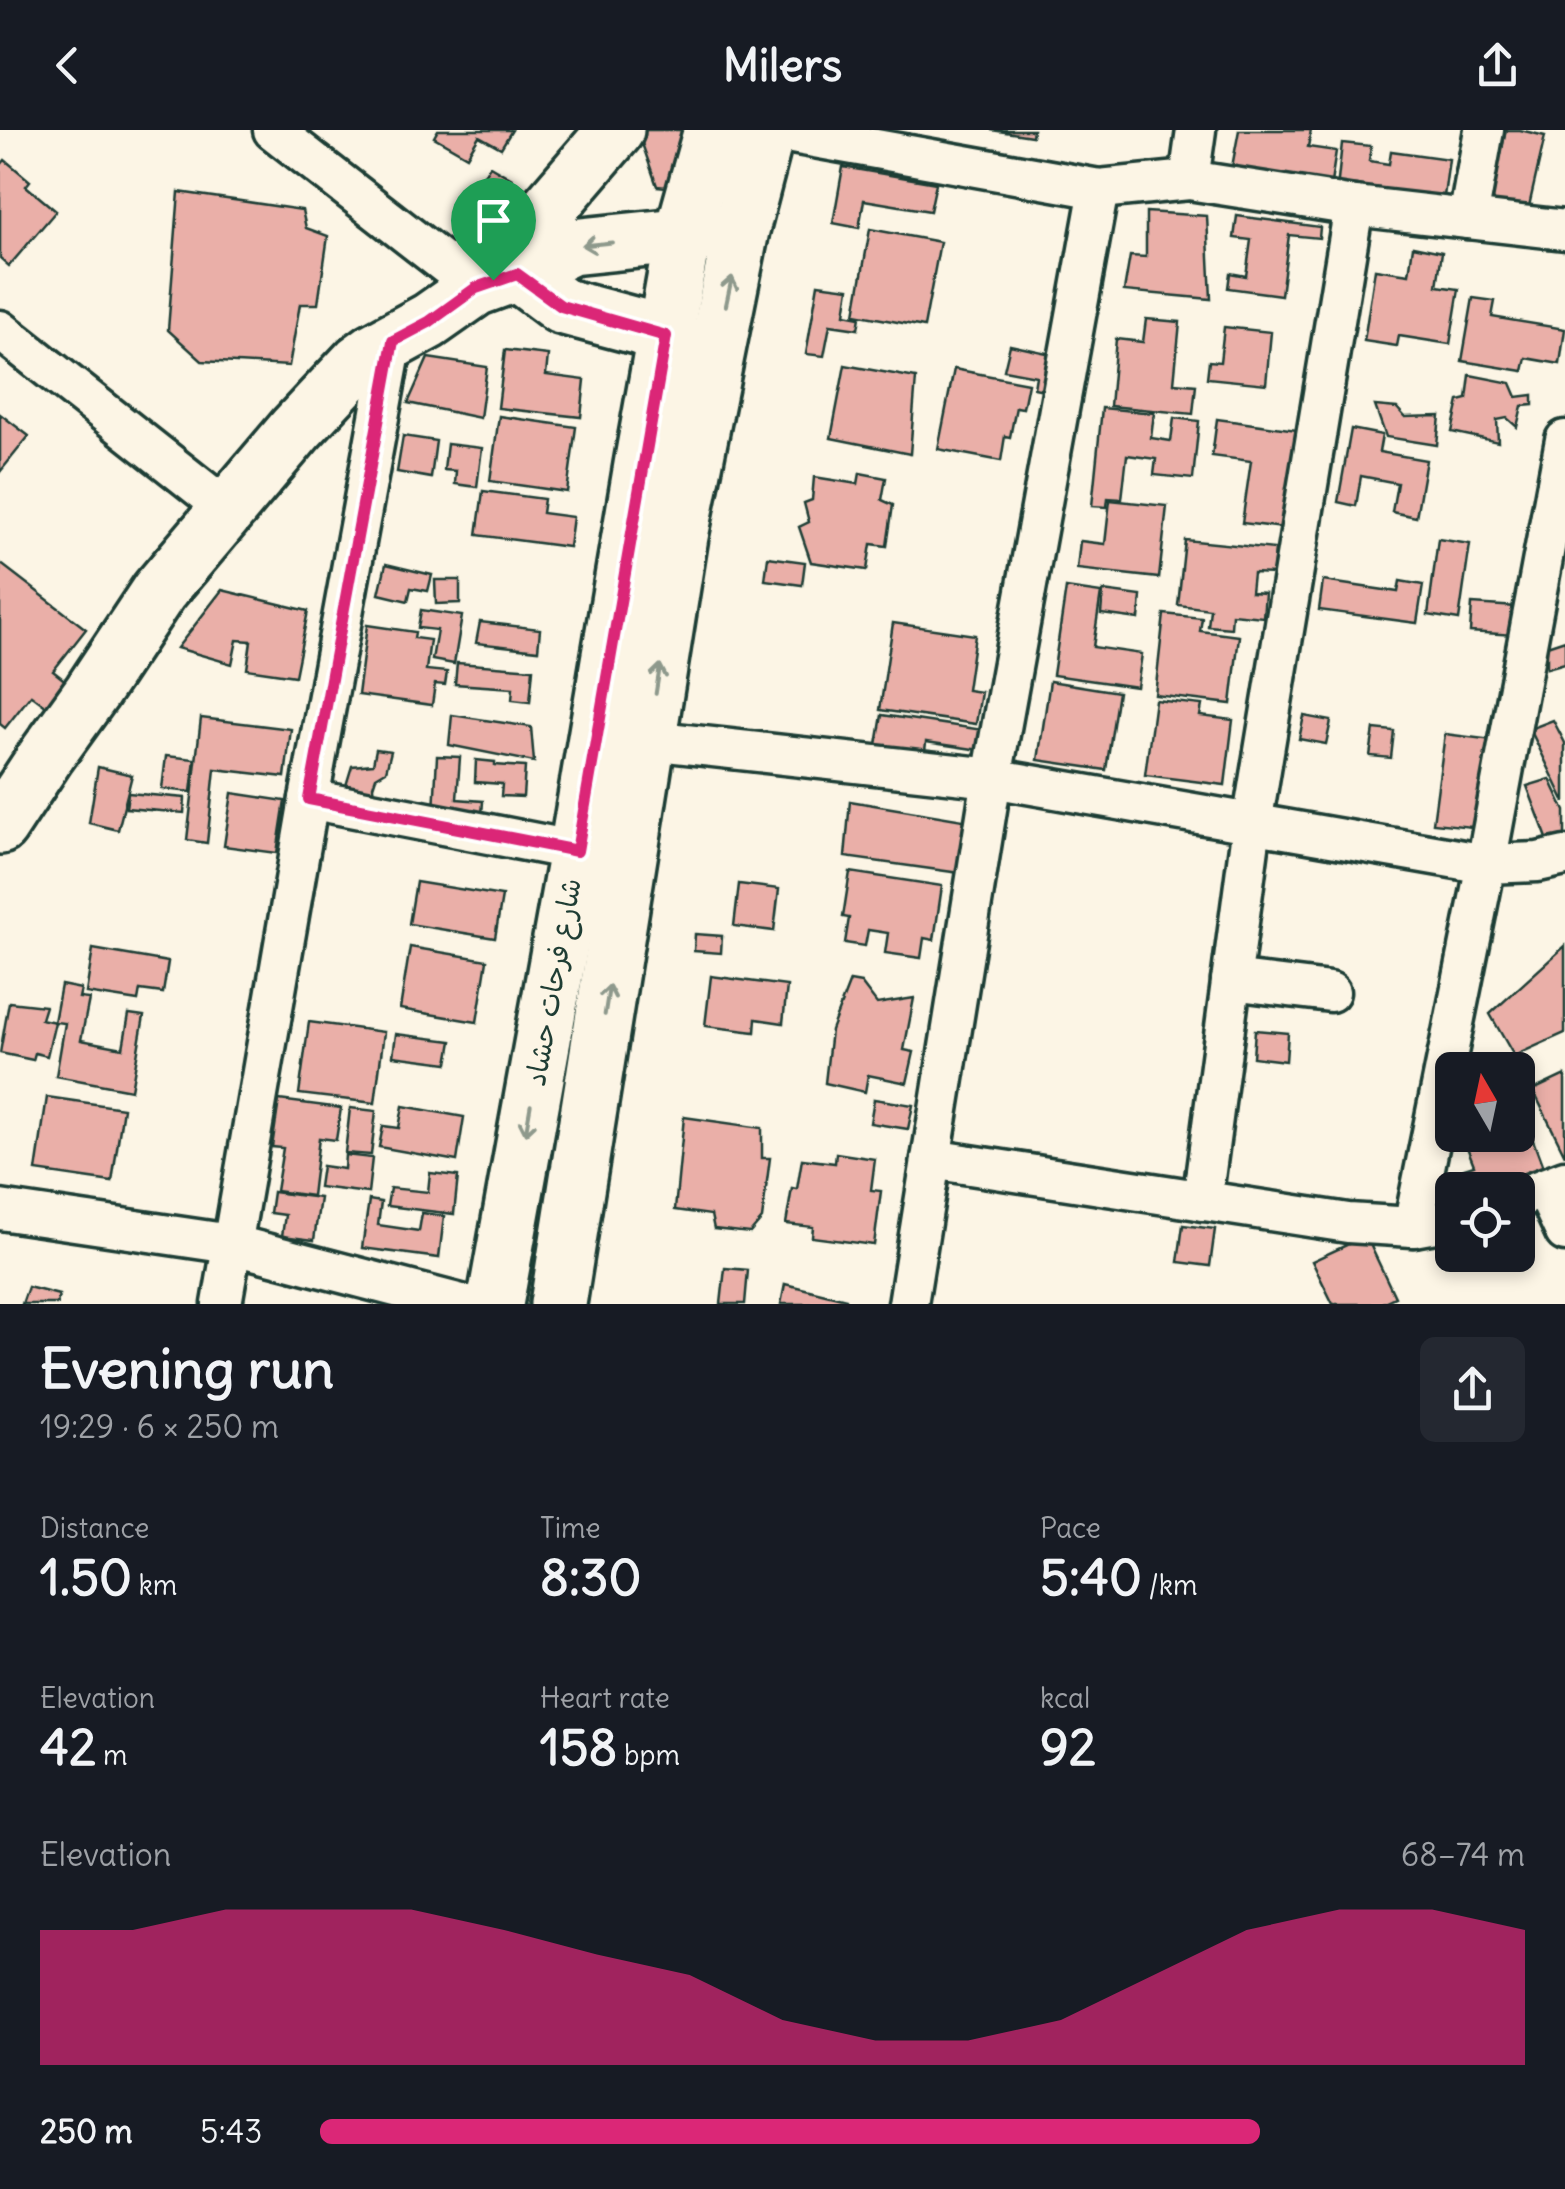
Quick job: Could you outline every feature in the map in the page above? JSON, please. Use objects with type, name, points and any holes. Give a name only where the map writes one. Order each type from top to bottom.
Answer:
[{"type":"main road","points":[[495,280],[517,245],[616,130]]},
{"type":"main road","name":"شارع فرحات حشاد","points":[[494,1304],[684,234],[712,130]]},
{"type":"main road","name":"شارع فرحات حشاد","points":[[558,1304],[680,536],[741,230],[768,130]]},
{"type":"main road","points":[[8,793],[92,692],[159,591],[296,429],[374,351],[495,280],[571,248],[741,230]]},
{"type":"main road","points":[[495,280],[561,306],[666,336],[714,357]]},
{"type":"street","points":[[273,130],[495,280]]},
{"type":"street","points":[[768,130],[1099,189],[1188,180],[1354,206],[1565,230]]},
{"type":"street","points":[[1188,180],[1196,130]]},
{"type":"street","points":[[1468,219],[1484,130]]},
{"type":"street","points":[[908,1304],[992,778],[1099,189]]},
{"type":"street","points":[[1202,1201],[1252,824],[1354,206]]},
{"type":"street","points":[[0,330],[227,509]]},
{"type":"street","points":[[222,1304],[393,341]]},
{"type":"street","points":[[1412,1226],[1486,864],[1565,440]]},
{"type":"street","points":[[648,740],[992,778],[1486,864],[1538,862],[1565,856]]},
{"type":"street","points":[[309,799],[577,851]]},
{"type":"street","points":[[1231,980],[1330,992]]},
{"type":"street","points":[[931,1159],[1348,1224],[1412,1226],[1435,1223]]},
{"type":"street","points":[[1542,1189],[1565,1232]]},
{"type":"street","points":[[0,1210],[232,1244],[461,1304]]},
{"type":"building","points":[[438,130],[512,130],[501,148],[479,136],[467,156],[434,137]]},
{"type":"building","points":[[646,130],[683,130],[667,187],[657,186],[639,135]]},
{"type":"building","points":[[991,130],[1033,130],[1032,136]]},
{"type":"building","points":[[1239,130],[1311,130],[1308,147],[1336,151],[1331,183],[1232,167]]},
{"type":"building","points":[[1506,130],[1545,136],[1527,215],[1489,207]]},
{"type":"building","points":[[1342,143],[1371,146],[1369,161],[1389,164],[1391,151],[1449,159],[1443,204],[1337,190]]},
{"type":"building","points":[[5,160],[30,181],[26,186],[56,211],[9,266],[0,258],[0,166]]},
{"type":"building","points":[[490,166],[512,179],[498,202],[476,187]]},
{"type":"building","points":[[843,167],[936,183],[930,211],[864,200],[859,228],[833,223]]},
{"type":"building","points":[[179,192],[302,210],[306,228],[328,236],[318,304],[300,304],[289,366],[202,361],[168,330]]},
{"type":"building","points":[[1146,212],[1207,216],[1211,299],[1124,291],[1130,256],[1146,257]]},
{"type":"building","points":[[1237,216],[1320,227],[1319,238],[1289,235],[1281,295],[1228,288],[1230,273],[1246,276],[1251,240],[1234,238]]},
{"type":"building","points":[[870,229],[940,242],[924,327],[855,314]]},
{"type":"building","points":[[1413,246],[1442,252],[1437,286],[1459,289],[1450,344],[1399,336],[1397,346],[1364,341],[1375,269],[1409,274]]},
{"type":"building","points":[[818,284],[849,288],[845,314],[860,317],[858,329],[830,325],[824,356],[806,354]]},
{"type":"building","points":[[1473,298],[1495,301],[1492,317],[1565,329],[1560,364],[1526,358],[1523,371],[1462,361]]},
{"type":"building","points":[[1146,319],[1180,322],[1174,383],[1196,385],[1193,414],[1110,406],[1116,339],[1143,342]]},
{"type":"building","points":[[1224,327],[1271,332],[1266,384],[1207,378],[1209,361],[1220,362]]},
{"type":"building","points":[[1010,345],[1056,355],[1049,391],[1034,388],[1036,376],[1004,370]]},
{"type":"building","points":[[505,350],[548,355],[546,375],[585,380],[581,417],[498,408]]},
{"type":"building","points":[[428,358],[487,367],[480,418],[408,403]]},
{"type":"building","points":[[845,365],[916,378],[910,454],[831,438]]},
{"type":"building","points":[[954,369],[1028,383],[1023,408],[1016,407],[1010,437],[1005,436],[1001,461],[938,449]]},
{"type":"building","points":[[1470,375],[1511,383],[1517,397],[1533,395],[1533,405],[1522,406],[1517,427],[1507,418],[1497,420],[1498,442],[1452,432],[1459,401],[1467,399]]},
{"type":"building","points":[[1375,406],[1397,408],[1405,417],[1440,416],[1437,445],[1386,437]]},
{"type":"building","points":[[1102,408],[1154,413],[1151,438],[1171,441],[1174,418],[1199,421],[1193,479],[1154,475],[1156,459],[1127,455],[1122,499],[1108,498],[1107,507],[1092,506]]},
{"type":"building","points":[[0,414],[29,436],[0,472]]},
{"type":"building","points":[[499,416],[576,427],[567,492],[490,481]]},
{"type":"building","points":[[1217,419],[1297,430],[1284,528],[1242,523],[1251,461],[1212,456]]},
{"type":"building","points":[[1351,429],[1382,435],[1379,452],[1426,460],[1416,517],[1392,512],[1397,483],[1361,476],[1356,506],[1338,502]]},
{"type":"building","points":[[403,436],[436,441],[431,478],[397,472]]},
{"type":"building","points":[[447,444],[482,448],[477,487],[455,484],[456,471],[444,470]]},
{"type":"building","points":[[860,473],[886,478],[882,500],[893,505],[887,546],[871,544],[867,570],[811,562],[799,527],[809,522],[804,503],[812,500],[814,477],[858,484]]},
{"type":"building","points":[[483,491],[544,499],[542,513],[573,517],[569,547],[477,535]]},
{"type":"building","points":[[1110,500],[1167,506],[1159,578],[1077,569],[1080,541],[1105,544]]},
{"type":"building","points":[[1438,539],[1470,544],[1459,620],[1428,615]]},
{"type":"building","points":[[1185,540],[1275,549],[1273,574],[1253,573],[1251,592],[1265,593],[1263,617],[1232,614],[1231,628],[1208,626],[1210,609],[1178,605]]},
{"type":"building","points":[[768,557],[805,562],[802,585],[765,580]]},
{"type":"building","points":[[0,563],[86,629],[53,671],[67,682],[47,707],[31,695],[5,728],[0,724]]},
{"type":"building","points":[[386,564],[432,575],[428,591],[411,588],[408,601],[379,594]]},
{"type":"building","points":[[435,580],[460,580],[460,603],[436,604]]},
{"type":"building","points":[[1323,581],[1398,592],[1400,581],[1423,585],[1417,623],[1319,610]]},
{"type":"building","points":[[1066,588],[1101,593],[1093,647],[1142,654],[1137,687],[1053,675]]},
{"type":"building","points":[[222,590],[308,611],[295,676],[247,669],[251,641],[237,640],[232,664],[177,648]]},
{"type":"building","points":[[1103,591],[1141,596],[1139,619],[1101,614]]},
{"type":"building","points":[[1472,604],[1517,607],[1514,635],[1470,632]]},
{"type":"building","points":[[421,610],[462,616],[454,664],[432,660],[437,630],[418,628]]},
{"type":"building","points":[[1164,614],[1202,618],[1200,631],[1239,636],[1231,704],[1155,695]]},
{"type":"building","points":[[480,622],[540,629],[538,650],[476,643]]},
{"type":"building","points":[[893,623],[975,635],[967,690],[981,692],[976,724],[880,710]]},
{"type":"building","points":[[367,625],[415,632],[414,638],[430,640],[426,670],[447,672],[445,685],[435,684],[432,705],[358,695]]},
{"type":"building","points":[[1565,640],[1565,663],[1547,668],[1547,646]]},
{"type":"building","points":[[457,663],[533,669],[530,702],[512,700],[513,688],[455,684]]},
{"type":"building","points":[[1050,681],[1118,692],[1106,770],[1038,760]]},
{"type":"building","points":[[1155,700],[1202,705],[1200,716],[1233,720],[1225,785],[1145,775]]},
{"type":"building","points":[[452,715],[531,727],[534,762],[449,745]]},
{"type":"building","points":[[882,715],[983,730],[980,750],[926,742],[925,751],[877,745]]},
{"type":"building","points":[[1304,716],[1331,721],[1326,744],[1299,739]]},
{"type":"building","points":[[201,718],[291,729],[285,777],[215,769],[207,843],[187,840]]},
{"type":"building","points":[[1553,720],[1565,743],[1565,802],[1530,729]]},
{"type":"building","points":[[1374,729],[1394,731],[1391,758],[1370,756]]},
{"type":"building","points":[[1445,734],[1493,740],[1481,828],[1433,823]]},
{"type":"building","points":[[376,749],[391,751],[386,771],[376,777],[373,786],[375,808],[341,802],[352,766],[373,764]]},
{"type":"building","points":[[166,756],[195,759],[191,792],[162,789]]},
{"type":"building","points":[[437,756],[460,757],[457,799],[483,801],[482,815],[434,812]]},
{"type":"building","points":[[476,760],[525,767],[523,797],[501,796],[502,784],[475,782]]},
{"type":"building","points":[[98,767],[132,775],[118,830],[89,823]]},
{"type":"building","points":[[1550,779],[1565,811],[1565,849],[1553,854],[1527,786]]},
{"type":"building","points":[[128,793],[185,798],[184,813],[126,808]]},
{"type":"building","points":[[232,793],[285,801],[277,853],[224,846]]},
{"type":"building","points":[[850,801],[975,822],[967,874],[845,857]]},
{"type":"building","points":[[850,872],[942,886],[934,940],[924,938],[921,958],[885,953],[888,933],[868,930],[865,946],[845,943],[849,918],[843,917]]},
{"type":"building","points":[[416,882],[502,896],[495,938],[409,924]]},
{"type":"building","points":[[739,884],[779,889],[774,931],[734,926]]},
{"type":"building","points":[[695,934],[722,936],[721,953],[694,951]]},
{"type":"building","points":[[1565,946],[1565,1033],[1523,1052],[1512,1052],[1490,1014]]},
{"type":"building","points":[[410,947],[487,960],[477,1022],[400,1009]]},
{"type":"building","points":[[93,949],[168,962],[163,993],[140,990],[138,1001],[86,993]]},
{"type":"building","points":[[711,976],[787,986],[783,1023],[756,1019],[755,1032],[705,1026]]},
{"type":"building","points":[[850,981],[861,983],[877,1004],[914,998],[904,1050],[914,1052],[907,1083],[868,1075],[865,1092],[825,1083],[831,1030]]},
{"type":"building","points":[[61,985],[81,989],[79,998],[89,999],[81,1040],[123,1048],[129,1014],[144,1016],[131,1090],[56,1076],[65,1023],[54,1022]]},
{"type":"building","points":[[9,1002],[45,1006],[41,1019],[55,1022],[47,1056],[35,1053],[33,1060],[0,1053]]},
{"type":"building","points":[[309,1022],[384,1032],[375,1103],[299,1094]]},
{"type":"building","points":[[1255,1030],[1288,1033],[1286,1061],[1253,1057]]},
{"type":"building","points":[[396,1034],[452,1041],[448,1063],[393,1056]]},
{"type":"building","points":[[1565,1075],[1565,1155],[1535,1094],[1535,1089]]},
{"type":"building","points":[[47,1097],[123,1108],[112,1182],[36,1171]]},
{"type":"building","points":[[874,1099],[913,1105],[908,1129],[870,1123]]},
{"type":"building","points":[[279,1100],[341,1108],[336,1140],[319,1138],[312,1196],[276,1191],[283,1148],[272,1147]]},
{"type":"building","points":[[403,1106],[464,1117],[457,1161],[379,1147],[383,1126],[399,1128]]},
{"type":"building","points":[[350,1108],[376,1111],[371,1155],[345,1153]]},
{"type":"building","points":[[684,1117],[762,1128],[762,1158],[770,1158],[762,1219],[750,1233],[714,1229],[711,1215],[675,1210]]},
{"type":"building","points":[[1535,1146],[1546,1175],[1535,1179],[1535,1172],[1465,1172],[1464,1168],[1474,1165],[1469,1152],[1535,1152]]},
{"type":"building","points":[[836,1153],[875,1159],[871,1190],[881,1191],[874,1245],[812,1237],[813,1227],[786,1224],[802,1159],[835,1163]]},
{"type":"building","points":[[345,1155],[372,1158],[368,1193],[319,1187],[322,1166],[344,1169]]},
{"type":"building","points":[[430,1173],[458,1176],[454,1214],[387,1206],[390,1188],[428,1192]]},
{"type":"building","points":[[273,1192],[320,1198],[314,1240],[282,1236],[285,1215],[270,1213]]},
{"type":"building","points":[[369,1200],[381,1202],[378,1225],[419,1231],[422,1213],[444,1216],[439,1258],[362,1248]]},
{"type":"building","points":[[1183,1225],[1215,1229],[1210,1266],[1178,1262]]},
{"type":"building","points":[[1366,1236],[1395,1297],[1380,1304],[1333,1304],[1312,1261]]},
{"type":"building","points":[[725,1268],[748,1270],[745,1304],[721,1304]]},
{"type":"building","points":[[785,1284],[846,1299],[846,1304],[781,1304]]},
{"type":"building","points":[[28,1287],[59,1295],[57,1304],[22,1304]]},
{"type":"route","points":[[517,274],[561,306],[666,336],[577,851],[309,799],[393,341],[493,280],[517,274]]}]
